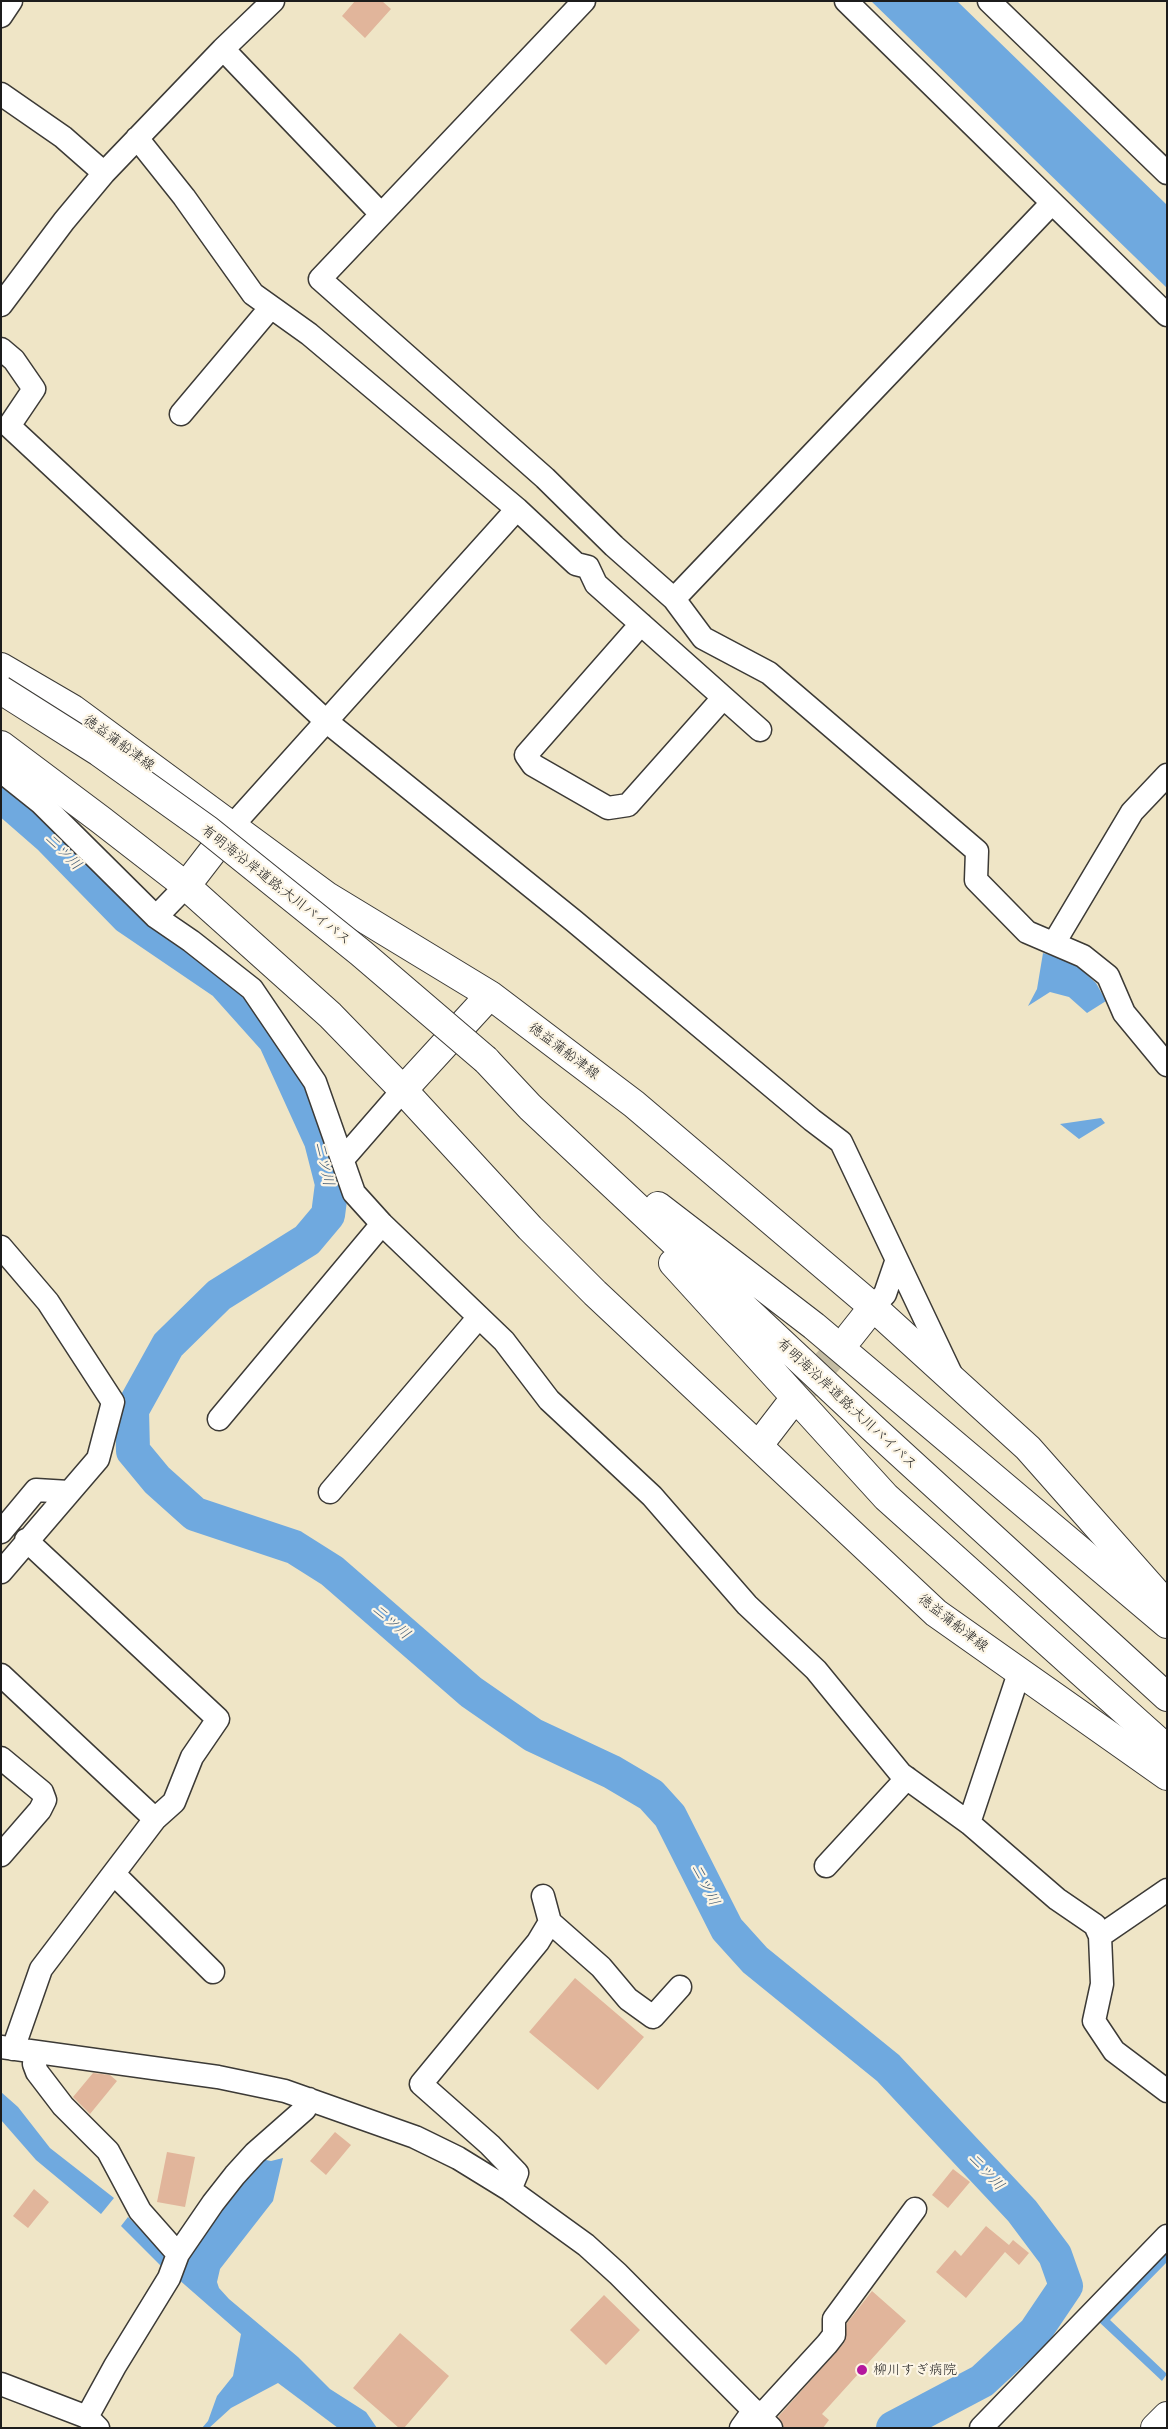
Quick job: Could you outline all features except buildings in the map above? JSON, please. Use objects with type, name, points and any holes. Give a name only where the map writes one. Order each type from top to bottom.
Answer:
[{"type":"main road","name":"徳益蒲船津線","points":[[1,668],[73,709],[327,896],[490,996],[634,1104],[873,1308],[1028,1448],[1167,1606]]},
{"type":"main road","name":"有明海沿岸道路;大川バイパス","points":[[1,690],[99,752],[208,830],[353,947],[530,1107],[883,1438],[1167,1697]]},
{"type":"main road","name":"有明海沿岸道路;大川バイパス","points":[[1,703],[94,762],[201,838],[482,1065]]},
{"type":"main road","name":"徳益蒲船津線","points":[[1,745],[102,820],[186,886],[330,1015],[530,1228],[595,1293],[936,1613],[1167,1776]]},
{"type":"main road","points":[[186,886],[233,825]]},
{"type":"main road","points":[[402,1090],[490,996]]},
{"type":"main road","points":[[530,1107],[814,1326],[1167,1624]]},
{"type":"main road","points":[[530,1107],[886,1497],[1167,1749]]},
{"type":"main road","points":[[850,1336],[873,1308]]},
{"type":"main road","points":[[758,1446],[788,1407]]},
{"type":"main road","points":[[1155,2428],[1167,2416]]},
{"type":"street","points":[[1,16],[11,1]]},
{"type":"street","points":[[1,304],[64,221],[104,173],[223,49],[272,1]]},
{"type":"street","points":[[584,1],[320,279],[545,478],[614,546],[674,600],[703,638],[768,673],[977,851],[976,880],[1028,932],[1083,956],[1108,976],[1124,1013],[1167,1065]]},
{"type":"street","points":[[846,1],[1051,204],[1167,315]]},
{"type":"street","points":[[989,1],[1167,173]]},
{"type":"street","points":[[223,49],[381,214]]},
{"type":"street","points":[[1,94],[63,137],[104,173]]},
{"type":"street","points":[[137,138],[184,197],[253,294],[309,334],[517,509],[576,564],[588,567],[596,584],[760,730]]},
{"type":"street","points":[[674,600],[1051,204]]},
{"type":"street","points":[[181,414],[271,306]]},
{"type":"street","points":[[1,349],[14,360],[34,389],[9,426],[326,721],[841,1142],[896,1262],[954,1381]]},
{"type":"street","points":[[233,825],[517,509]]},
{"type":"street","points":[[641,624],[526,755],[533,765],[608,808],[628,805],[723,698]]},
{"type":"street","points":[[1,772],[41,803],[156,917],[191,941],[252,989],[315,1082],[354,1193],[382,1224],[504,1341],[549,1400],[652,1496],[748,1605],[816,1670],[901,1774],[969,1822],[1057,1899],[1095,1925],[1100,1936],[1102,1984],[1094,2022],[1114,2051],[1167,2091]]},
{"type":"street","points":[[1054,943],[1132,812],[1167,775]]},
{"type":"street","points":[[156,917],[186,886]]},
{"type":"street","points":[[343,1159],[402,1090]]},
{"type":"street","points":[[219,1419],[382,1224]]},
{"type":"street","points":[[1,1247],[48,1302],[113,1402],[98,1459],[26,1540],[1,1572]]},
{"type":"street","points":[[873,1308],[886,1294],[896,1262]]},
{"type":"street","points":[[330,1492],[479,1317]]},
{"type":"street","points":[[1,1532],[36,1490],[68,1492]]},
{"type":"street","points":[[16,2049],[41,1969],[155,1819],[174,1802],[192,1757],[218,1719],[26,1540]]},
{"type":"street","points":[[969,1822],[1019,1673]]},
{"type":"street","points":[[1,1675],[155,1819]]},
{"type":"street","points":[[1,1758],[42,1792],[45,1800],[40,1810],[1,1855]]},
{"type":"street","points":[[826,1866],[908,1778]]},
{"type":"street","points":[[114,1874],[213,1972]]},
{"type":"street","points":[[1100,1936],[1167,1890]]},
{"type":"street","points":[[543,1896],[550,1922],[601,1967],[628,1999],[653,2017],[680,1987]]},
{"type":"street","points":[[510,2190],[517,2173],[490,2145],[421,2084],[538,1942],[550,1922]]},
{"type":"street","points":[[16,2049],[218,2077],[285,2091],[415,2137],[458,2158],[554,2220],[618,2274],[757,2421],[834,2335],[834,2319],[915,2210]]},
{"type":"street","points":[[16,2049],[34,2064],[37,2072],[63,2106],[108,2151],[140,2211],[178,2254]]},
{"type":"street","points":[[1,2384],[92,2422],[114,2366],[169,2278],[178,2254],[234,2175],[305,2109],[309,2099]]},
{"type":"street","points":[[980,2428],[1167,2236]]},
{"type":"water","points":[[871,1],[957,1],[1167,205],[1167,288]]},
{"type":"water","points":[[1043,953],[1073,962],[1096,983],[1106,1001],[1087,1013],[1069,997],[1050,992],[1028,1006],[1037,989]]},
{"type":"water","points":[[1101,1118],[1105,1123],[1079,1139],[1060,1124]]},
{"type":"water","points":[[1,2092],[18,2107],[50,2148],[114,2198],[101,2214],[36,2160],[1,2120]]},
{"type":"water","points":[[283,2158],[273,2201],[220,2269],[217,2282],[219,2288],[229,2299],[298,2357],[330,2389],[366,2412],[377,2428],[338,2428],[278,2383],[231,2408],[209,2428],[202,2428],[208,2421],[217,2396],[233,2376],[241,2334],[177,2278],[192,2247],[261,2159],[271,2161]]},
{"type":"water","points":[[128,2217],[169,2256],[161,2266],[121,2226]]},
{"type":"water","points":[[1167,2252],[1167,2262],[1110,2320],[1167,2374],[1162,2381],[1098,2321]]},
{"type":"waterway","name":"二ツ川","points":[[1,795],[49,837],[127,917],[224,983],[275,1040],[321,1141],[332,1184],[328,1215],[307,1240],[219,1295],[168,1345],[132,1410],[133,1451],[157,1480],[195,1514],[294,1547],[332,1571],[471,1692],[533,1735],[612,1772],[651,1795],[670,1816],[727,1929],[755,1960],[888,2068],[1022,2211],[1055,2255],[1066,2286],[1035,2332],[982,2381],[893,2428]]},
{"type":"tunnel","points":[[788,1407],[850,1336]]},
{"type":"place","name":"柳川すぎ病院","points":[[862,2370]]}]
